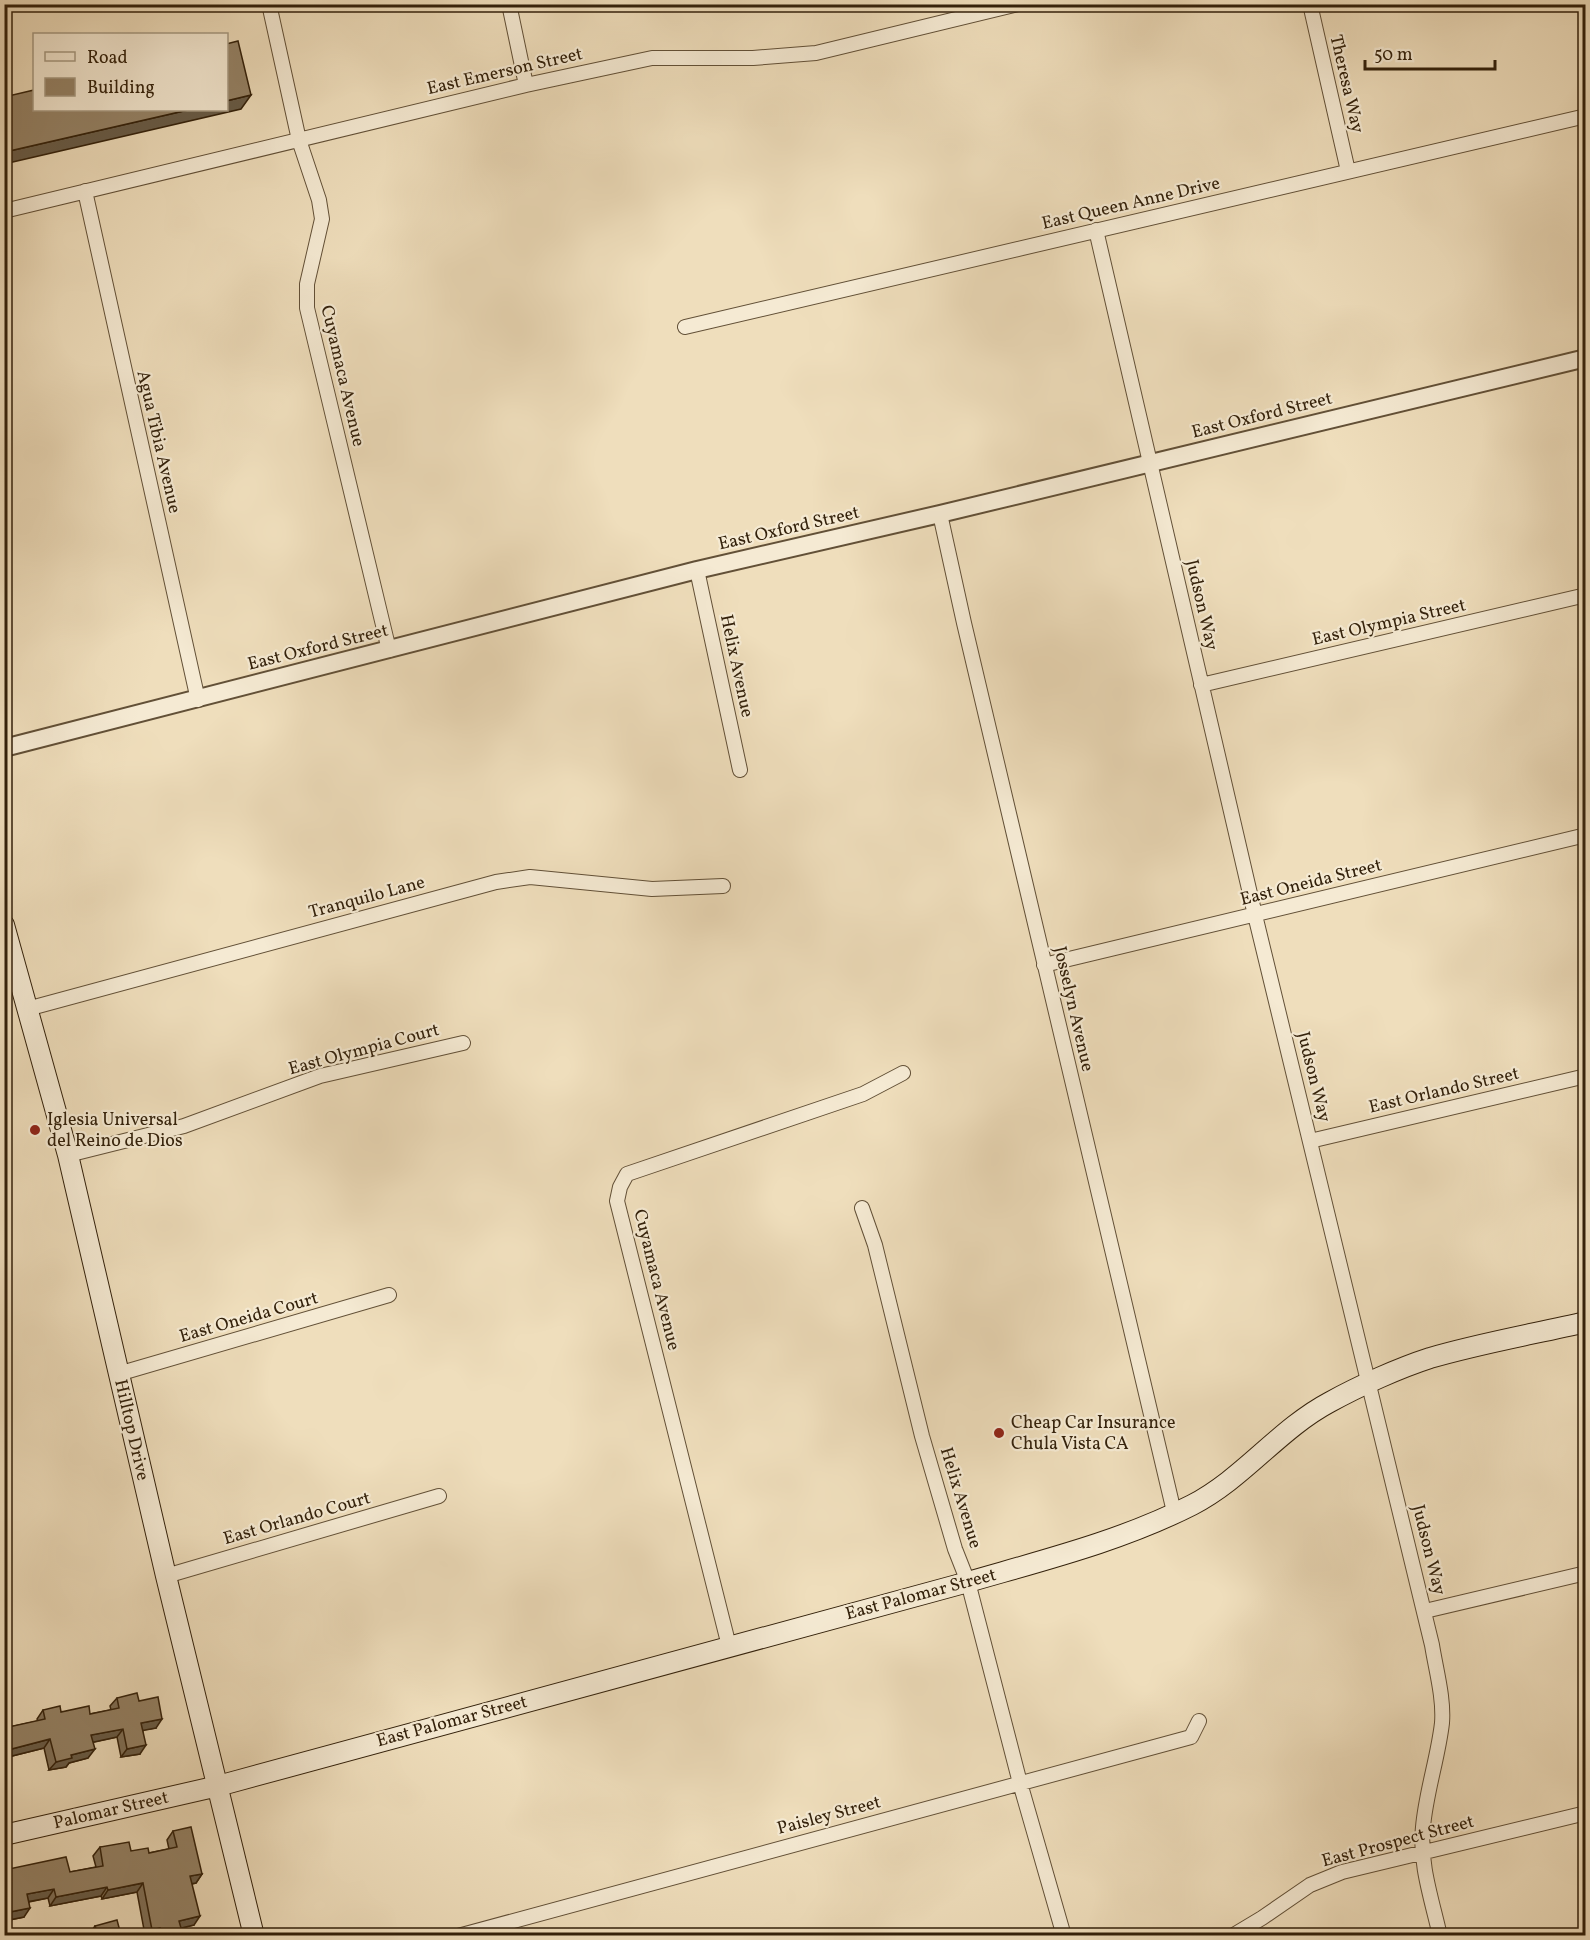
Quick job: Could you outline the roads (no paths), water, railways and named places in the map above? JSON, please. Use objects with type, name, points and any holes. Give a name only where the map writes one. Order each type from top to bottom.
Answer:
[{"type":"main road","name":"Hilltop Drive","points":[[4,925],[68,1155],[166,1576],[254,1935]]},
{"type":"main road","name":"East Palomar Street","points":[[219,1786],[1076,1551],[1134,1531],[1193,1504],[1227,1481],[1299,1420],[1330,1401],[1429,1359],[1586,1322]]},
{"type":"main road","name":"Palomar Street","points":[[4,1835],[219,1786]]},
{"type":"street","name":"Cuyamaca Avenue","points":[[269,4],[298,140],[319,200],[322,219],[307,284],[307,308],[389,650]]},
{"type":"street","points":[[509,4],[526,85]]},
{"type":"street","name":"East Emerson Street","points":[[4,210],[526,85],[652,58],[753,58],[816,53],[1018,4]]},
{"type":"street","name":"Theresa Way","points":[[1310,4],[1348,171]]},
{"type":"street","name":"East Queen Anne Drive","points":[[685,327],[1586,116]]},
{"type":"street","name":"Agua Tibia Avenue","points":[[85,191],[198,700]]},
{"type":"street","name":"Judson Way","points":[[1096,230],[1255,915],[1425,1611],[1439,1685],[1442,1720],[1423,1827],[1423,1851],[1425,1873],[1440,1935]]},
{"type":"street","name":"East Oxford Street","points":[[4,748],[697,570],[940,514],[1586,358]]},
{"type":"street","name":"Josselyn Avenue","points":[[940,514],[1174,1512]]},
{"type":"street","name":"Helix Avenue","points":[[697,570],[740,770]]},
{"type":"street","name":"East Olympia Street","points":[[1201,686],[1586,595]]},
{"type":"street","name":"East Oneida Street","points":[[1044,965],[1586,835]]},
{"type":"street","name":"Tranquilo Lane","points":[[27,1010],[496,882],[530,877],[652,889],[723,886]]},
{"type":"street","name":"East Olympia Court","points":[[68,1155],[183,1126],[320,1076],[463,1043]]},
{"type":"street","name":"Cuyamaca Avenue","points":[[729,1646],[617,1200],[620,1187],[627,1174],[863,1094],[903,1073]]},
{"type":"street","name":"East Orlando Street","points":[[1310,1141],[1586,1076]]},
{"type":"street","name":"Helix Avenue","points":[[862,1208],[876,1245],[922,1436],[955,1549],[968,1582],[1020,1783],[1064,1935]]},
{"type":"street","name":"East Oneida Court","points":[[118,1374],[389,1295]]},
{"type":"street","name":"East Orlando Court","points":[[166,1576],[439,1496]]},
{"type":"street","points":[[1425,1611],[1586,1573]]},
{"type":"street","name":"Paisley Street","points":[[458,1935],[1191,1737],[1199,1721]]},
{"type":"street","name":"East Prospect Street","points":[[1232,1935],[1262,1918],[1310,1885],[1342,1872],[1586,1813]]},
{"type":"place","name":"Iglesia Universal del Reino de Dios","points":[[35,1130]]},
{"type":"place","name":"Cheap Car Insurance Chula Vista CA","points":[[999,1433]]}]
